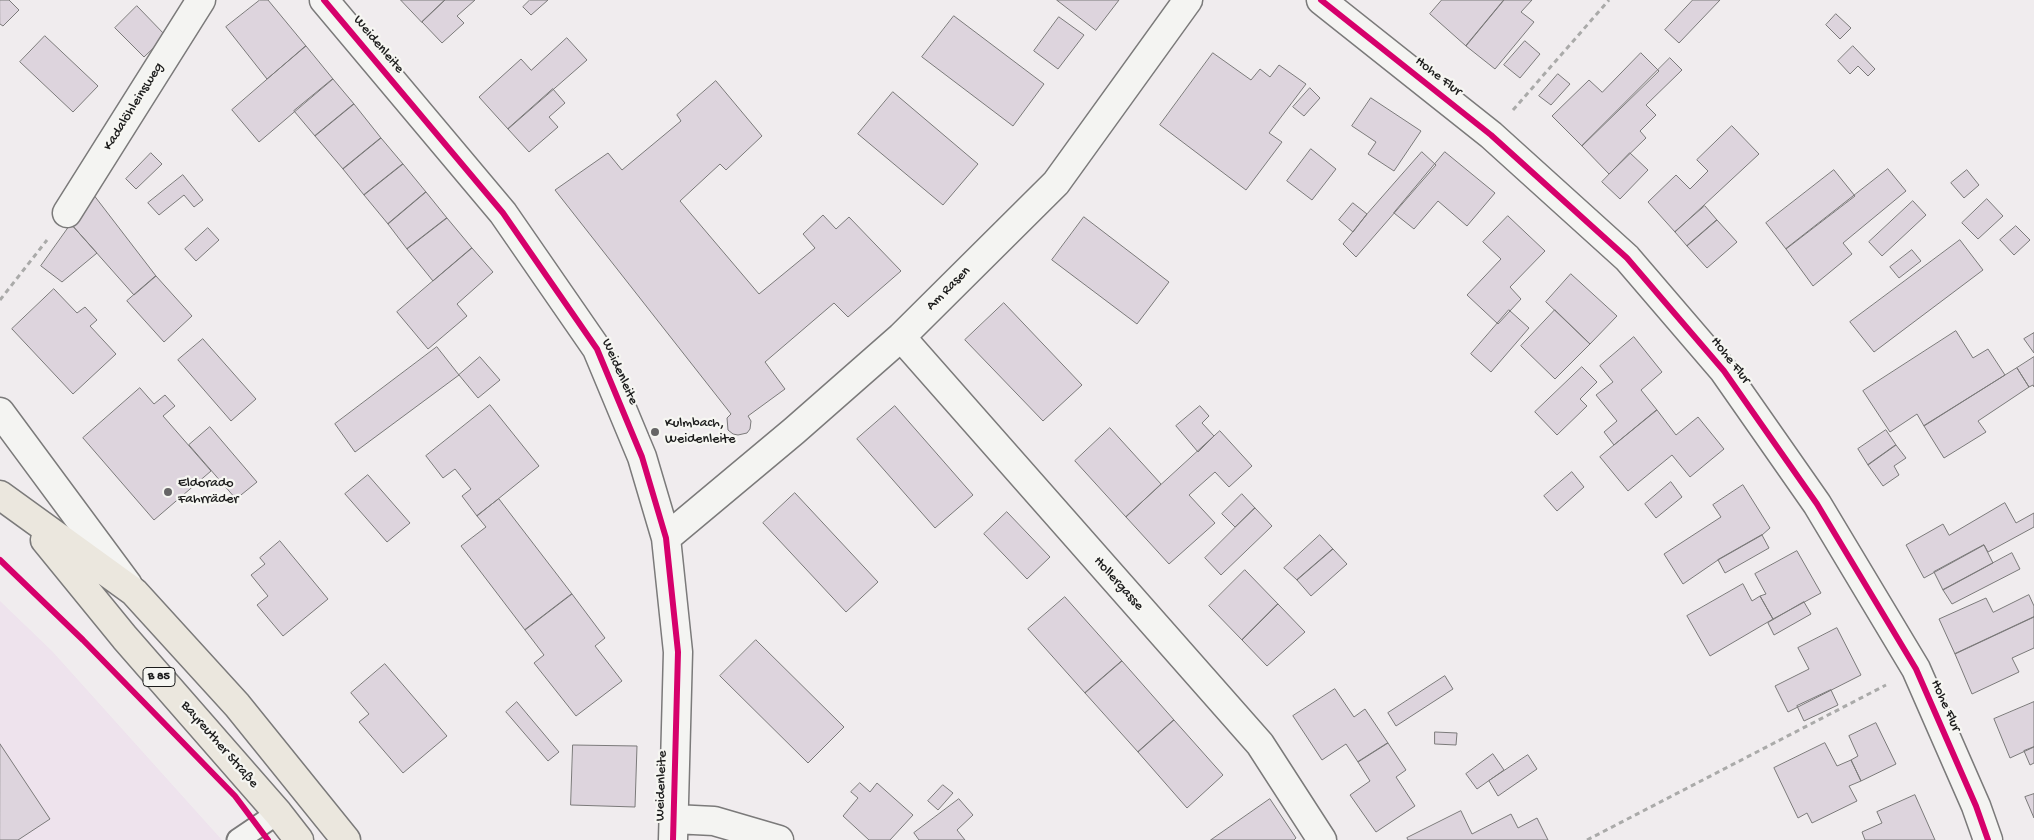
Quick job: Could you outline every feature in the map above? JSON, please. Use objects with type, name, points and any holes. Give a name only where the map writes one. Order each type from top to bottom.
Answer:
[{"type":"main road","name":"Bayreuther Straße","points":[[0,495],[134,592],[237,705],[346,840]]},
{"type":"main road","name":"Bayreuther Straße","points":[[22,512],[125,638],[300,840]]},
{"type":"street","name":"Kadalöhleinsweg","points":[[67,214],[201,0]]},
{"type":"street","name":"Weidenleite","points":[[324,0],[503,214],[597,349],[642,457],[666,538],[678,652],[674,830]]},
{"type":"street","name":"Am Rasen","points":[[666,538],[794,431],[901,337],[1056,183],[1188,0]]},
{"type":"street","name":"Hohe Flur","points":[[1321,0],[1491,134],[1627,258],[1724,371],[1817,504],[1916,669],[1976,806],[1988,840]]},
{"type":"street","name":"Hollergasse","points":[[901,337],[1260,744],[1322,840]]},
{"type":"street","name":"Bayreuther Straße","points":[[0,412],[134,592]]},
{"type":"street","points":[[674,830],[714,821],[779,840]]},
{"type":"lane","points":[[238,840],[278,813]]},
{"type":"path","points":[[1491,134],[1609,0]]},
{"type":"path","points":[[0,300],[67,214]]},
{"type":"path","points":[[1587,840],[1916,669]]},
{"type":"shaded area","points":[[0,601],[52,651],[222,840],[0,840]]},
{"type":"building","points":[[0,0],[9,0],[19,10],[3,26],[0,24]]},
{"type":"building","points":[[260,0],[268,0],[306,46],[267,79],[226,27]]},
{"type":"building","points":[[401,0],[445,0],[422,22]]},
{"type":"building","points":[[445,0],[475,0],[457,16],[464,23],[442,43],[422,22]]},
{"type":"building","points":[[530,0],[548,0],[531,15],[523,7]]},
{"type":"building","points":[[1057,0],[1119,0],[1096,30]]},
{"type":"building","points":[[1442,0],[1504,0],[1466,46],[1430,14]]},
{"type":"building","points":[[1504,0],[1532,0],[1521,12],[1534,22],[1495,69],[1466,46]]},
{"type":"building","points":[[1693,0],[1720,0],[1679,43],[1665,30]]},
{"type":"building","points":[[137,6],[166,36],[144,57],[115,28]]},
{"type":"building","points":[[1836,14],[1851,28],[1840,39],[1826,25]]},
{"type":"building","points":[[954,16],[1044,84],[1013,126],[922,57]]},
{"type":"building","points":[[1059,17],[1084,35],[1058,69],[1034,51]]},
{"type":"building","points":[[45,36],[98,86],[73,112],[20,62]]},
{"type":"building","points":[[567,38],[587,60],[508,129],[479,97],[521,59],[531,70]]},
{"type":"building","points":[[1525,41],[1540,54],[1520,78],[1504,65]]},
{"type":"building","points":[[306,46],[333,79],[259,142],[232,110]]},
{"type":"building","points":[[1853,46],[1875,69],[1868,76],[1858,66],[1850,74],[1838,61]]},
{"type":"building","points":[[1213,53],[1251,80],[1260,69],[1270,77],[1279,65],[1306,84],[1269,133],[1282,142],[1246,190],[1160,125]]},
{"type":"building","points":[[1641,53],[1659,71],[1582,146],[1552,116],[1589,80],[1602,92]]},
{"type":"building","points":[[1670,58],[1682,70],[1646,105],[1656,115],[1640,131],[1646,138],[1609,174],[1582,146]]},
{"type":"building","points":[[1558,74],[1570,84],[1551,105],[1539,96]]},
{"type":"building","points":[[333,79],[354,104],[315,136],[294,111]]},
{"type":"building","points":[[716,81],[762,136],[726,170],[720,164],[680,201],[759,294],[815,248],[803,234],[823,215],[836,229],[849,217],[901,271],[848,317],[834,303],[765,362],[785,389],[748,416],[751,421],[750,429],[747,433],[738,435],[728,430],[727,418],[731,414],[555,190],[608,153],[622,170],[681,121],[677,115]]},
{"type":"building","points":[[1310,88],[1320,98],[1304,116],[1293,107]]},
{"type":"building","points":[[553,89],[565,103],[549,117],[558,127],[529,152],[508,129]]},
{"type":"building","points":[[893,92],[978,164],[943,205],[858,134]]},
{"type":"building","points":[[1371,98],[1421,131],[1394,171],[1368,154],[1376,142],[1352,126]]},
{"type":"building","points":[[354,104],[381,138],[343,169],[315,136]]},
{"type":"building","points":[[1732,126],[1759,154],[1675,232],[1648,202],[1676,175],[1690,189],[1708,171],[1697,160]]},
{"type":"building","points":[[381,138],[403,164],[364,195],[343,169]]},
{"type":"building","points":[[1311,149],[1336,169],[1312,200],[1287,181]]},
{"type":"building","points":[[1422,152],[1436,165],[1356,257],[1343,244]]},
{"type":"building","points":[[1445,152],[1495,193],[1467,226],[1438,201],[1414,229],[1394,213]]},
{"type":"building","points":[[151,153],[162,164],[136,189],[126,179]]},
{"type":"building","points":[[1630,153],[1648,170],[1620,199],[1602,182]]},
{"type":"building","points":[[403,164],[426,192],[388,224],[364,195]]},
{"type":"building","points":[[1888,169],[1906,191],[1843,243],[1852,254],[1813,286],[1786,249]]},
{"type":"building","points":[[1834,170],[1855,196],[1786,249],[1766,223]]},
{"type":"building","points":[[1967,170],[1979,185],[1964,198],[1951,183]]},
{"type":"building","points":[[183,175],[203,200],[194,207],[184,195],[159,215],[148,203]]},
{"type":"building","points":[[426,192],[447,218],[407,249],[388,224]]},
{"type":"building","points":[[93,194],[156,276],[134,295],[71,224]]},
{"type":"building","points":[[1987,199],[2003,216],[1978,239],[1962,223]]},
{"type":"building","points":[[1913,201],[1926,215],[1882,256],[1869,242]]},
{"type":"building","points":[[1353,203],[1367,214],[1353,232],[1339,220]]},
{"type":"building","points":[[1705,206],[1717,220],[1687,246],[1675,232]]},
{"type":"building","points":[[1508,216],[1545,251],[1510,287],[1521,299],[1498,324],[1467,295],[1501,259],[1483,242]]},
{"type":"building","points":[[1084,217],[1169,282],[1137,324],[1052,260]]},
{"type":"building","points":[[447,218],[472,248],[433,281],[407,249]]},
{"type":"building","points":[[1717,220],[1737,242],[1707,268],[1687,246]]},
{"type":"building","points":[[71,224],[97,253],[62,282],[41,266]]},
{"type":"building","points":[[2016,226],[2030,240],[2014,255],[2000,240]]},
{"type":"building","points":[[208,228],[219,240],[196,261],[185,249]]},
{"type":"building","points":[[1960,240],[1983,270],[1874,352],[1850,322]]},
{"type":"building","points":[[472,248],[493,272],[457,304],[467,316],[428,349],[397,312]]},
{"type":"building","points":[[1912,250],[1921,261],[1899,278],[1890,267]]},
{"type":"building","points":[[1571,274],[1617,316],[1590,344],[1546,302]]},
{"type":"building","points":[[156,276],[192,316],[164,342],[127,301]]},
{"type":"building","points":[[54,289],[77,313],[85,307],[97,320],[90,326],[116,354],[73,394],[12,329]]},
{"type":"building","points":[[1004,303],[1082,385],[1043,421],[965,340]]},
{"type":"building","points":[[1509,310],[1529,328],[1491,372],[1471,354]]},
{"type":"building","points":[[1555,310],[1590,344],[1555,379],[1521,346]]},
{"type":"building","points":[[1956,331],[1973,358],[1988,349],[2005,375],[1924,426],[1917,414],[1890,432],[1863,391]]},
{"type":"building","points":[[2034,333],[2034,353],[2024,339]]},
{"type":"building","points":[[1634,337],[1662,372],[1641,390],[1657,410],[1614,445],[1604,432],[1617,421],[1596,395],[1613,382],[1600,366]]},
{"type":"building","points":[[203,339],[256,399],[231,421],[178,360]]},
{"type":"building","points":[[437,347],[459,375],[355,452],[335,424]]},
{"type":"building","points":[[480,357],[500,380],[478,398],[459,375]]},
{"type":"building","points":[[2034,357],[2034,387],[2033,385],[2029,387],[2017,368]]},
{"type":"building","points":[[1582,367],[1597,382],[1580,399],[1587,406],[1557,435],[1535,412]]},
{"type":"building","points":[[2017,368],[2029,387],[1978,421],[1986,432],[1944,458],[1924,426]]},
{"type":"building","points":[[140,388],[154,404],[165,395],[175,406],[163,416],[211,471],[154,520],[83,438]]},
{"type":"building","points":[[490,405],[539,466],[477,516],[462,496],[471,489],[455,469],[443,478],[426,456]]},
{"type":"building","points":[[895,406],[973,495],[935,528],[857,439]]},
{"type":"building","points":[[1200,406],[1209,416],[1202,423],[1214,436],[1198,452],[1176,426]]},
{"type":"building","points":[[1657,410],[1676,435],[1698,417],[1724,449],[1690,477],[1672,455],[1628,491],[1600,457]]},
{"type":"building","points":[[210,427],[257,482],[236,499],[189,445]]},
{"type":"building","points":[[1110,428],[1161,484],[1126,517],[1075,461]]},
{"type":"building","points":[[1886,430],[1896,445],[1868,465],[1858,449]]},
{"type":"building","points":[[1220,431],[1252,466],[1229,487],[1215,472],[1189,495],[1215,523],[1169,564],[1126,517]]},
{"type":"building","points":[[1896,445],[1906,458],[1894,466],[1899,475],[1883,486],[1868,465]]},
{"type":"building","points":[[1572,472],[1584,487],[1557,511],[1544,496]]},
{"type":"building","points":[[368,475],[410,523],[387,542],[345,494]]},
{"type":"building","points":[[1671,482],[1682,497],[1656,518],[1645,504]]},
{"type":"building","points":[[1743,485],[1770,528],[1762,535],[1718,560],[1683,584],[1664,554],[1721,517],[1713,505]]},
{"type":"building","points":[[795,493],[878,582],[846,612],[763,523]]},
{"type":"building","points":[[1242,494],[1255,508],[1235,527],[1222,514]]},
{"type":"building","points":[[499,499],[572,594],[525,630],[461,546],[486,527],[477,516]]},
{"type":"building","points":[[2005,503],[2016,523],[2034,513],[2034,527],[1988,552],[1984,545],[1924,578],[1906,545],[1943,524],[1949,535]]},
{"type":"building","points":[[1255,508],[1272,526],[1221,575],[1205,558]]},
{"type":"building","points":[[1007,512],[1050,557],[1027,579],[984,534]]},
{"type":"building","points":[[1320,535],[1333,549],[1297,580],[1284,568]]},
{"type":"building","points":[[1762,535],[1769,548],[1725,573],[1718,560]]},
{"type":"building","points":[[280,541],[328,599],[283,636],[257,605],[268,596],[251,575],[265,564],[260,558]]},
{"type":"building","points":[[1984,545],[1993,563],[1943,590],[1934,572]]},
{"type":"building","points":[[1333,549],[1347,564],[1311,596],[1297,580]]},
{"type":"building","points":[[1797,551],[1821,593],[1773,619],[1760,596],[1766,594],[1755,574]]},
{"type":"building","points":[[2012,553],[2020,569],[1952,604],[1943,590]]},
{"type":"building","points":[[1245,570],[1278,604],[1242,640],[1209,606]]},
{"type":"building","points":[[1743,584],[1752,601],[1760,596],[1773,619],[1710,656],[1687,616]]},
{"type":"building","points":[[572,594],[605,638],[595,646],[622,681],[576,716],[534,663],[544,655],[525,630]]},
{"type":"building","points":[[2029,595],[2034,606],[2034,617],[1955,654],[1939,619],[1986,598],[1993,612]]},
{"type":"building","points":[[1065,597],[1122,661],[1085,693],[1028,629]]},
{"type":"building","points":[[1804,602],[1811,614],[1774,635],[1768,623]]},
{"type":"building","points":[[1278,604],[1305,632],[1267,666],[1242,640]]},
{"type":"building","points":[[2034,617],[2034,648],[2012,658],[2019,672],[1972,694],[1955,654]]},
{"type":"building","points":[[1837,628],[1861,675],[1788,712],[1775,686],[1809,669],[1798,648]]},
{"type":"building","points":[[756,640],[844,727],[808,763],[720,676]]},
{"type":"building","points":[[1122,661],[1174,720],[1138,752],[1085,693]]},
{"type":"building","points":[[385,664],[447,736],[403,773],[359,722],[369,714],[351,693]]},
{"type":"building","points":[[1445,676],[1453,689],[1396,726],[1388,713]]},
{"type":"building","points":[[1335,689],[1354,717],[1365,709],[1388,743],[1358,762],[1346,744],[1322,760],[1293,716]]},
{"type":"building","points":[[1831,690],[1838,705],[1804,721],[1797,706]]},
{"type":"building","points":[[517,702],[559,752],[548,761],[506,712]]},
{"type":"building","points":[[2034,702],[2034,747],[2010,758],[1994,719]]},
{"type":"building","points":[[1174,720],[1223,775],[1187,808],[1138,752]]},
{"type":"building","points":[[1876,723],[1896,764],[1861,781],[1851,760],[1858,756],[1849,736]]},
{"type":"building","points":[[1435,732],[1457,733],[1456,745],[1435,744]]},
{"type":"building","points":[[1388,743],[1406,770],[1396,777],[1415,806],[1376,832],[1350,795],[1370,781],[1358,762]]},
{"type":"building","points":[[1825,743],[1837,766],[1851,760],[1861,781],[1849,786],[1857,801],[1812,823],[1807,813],[1798,818],[1774,768]]},
{"type":"building","points":[[0,744],[50,819],[18,840],[0,840]]},
{"type":"building","points":[[573,745],[637,746],[635,807],[571,805]]},
{"type":"building","points":[[2034,747],[2034,763],[2030,765],[2024,751]]},
{"type":"building","points":[[1493,754],[1504,770],[1477,789],[1466,774]]},
{"type":"building","points":[[1528,755],[1537,769],[1498,796],[1489,781]]},
{"type":"building","points":[[860,783],[870,792],[877,783],[913,815],[890,840],[869,840],[843,816],[858,798],[851,792]]},
{"type":"building","points":[[943,785],[953,793],[938,810],[928,801]]},
{"type":"building","points":[[2034,794],[2034,818],[2025,797]]},
{"type":"building","points":[[1915,795],[1935,840],[1865,840],[1862,832],[1882,823],[1877,812]]},
{"type":"building","points":[[959,799],[973,815],[957,830],[965,840],[919,840],[914,833]]},
{"type":"building","points":[[1270,799],[1296,838],[1294,840],[1211,840]]},
{"type":"building","points":[[1461,811],[1472,834],[1511,814],[1518,828],[1537,818],[1548,840],[1408,840],[1407,838]]},
{"type":"cycle path","points":[[324,0],[503,213],[597,349],[642,457],[666,538],[678,652],[673,840]]},
{"type":"cycle path","points":[[1321,0],[1491,135],[1627,258],[1724,371],[1817,504],[1916,669],[1976,806],[1988,840]]},
{"type":"cycle path","points":[[0,560],[83,640],[235,796],[268,840]]},
{"type":"place","name":"Kulmbach, Weidenleite","points":[[655,432]]},
{"type":"place","name":"Eldorado Fahrräder","points":[[168,492]]}]
